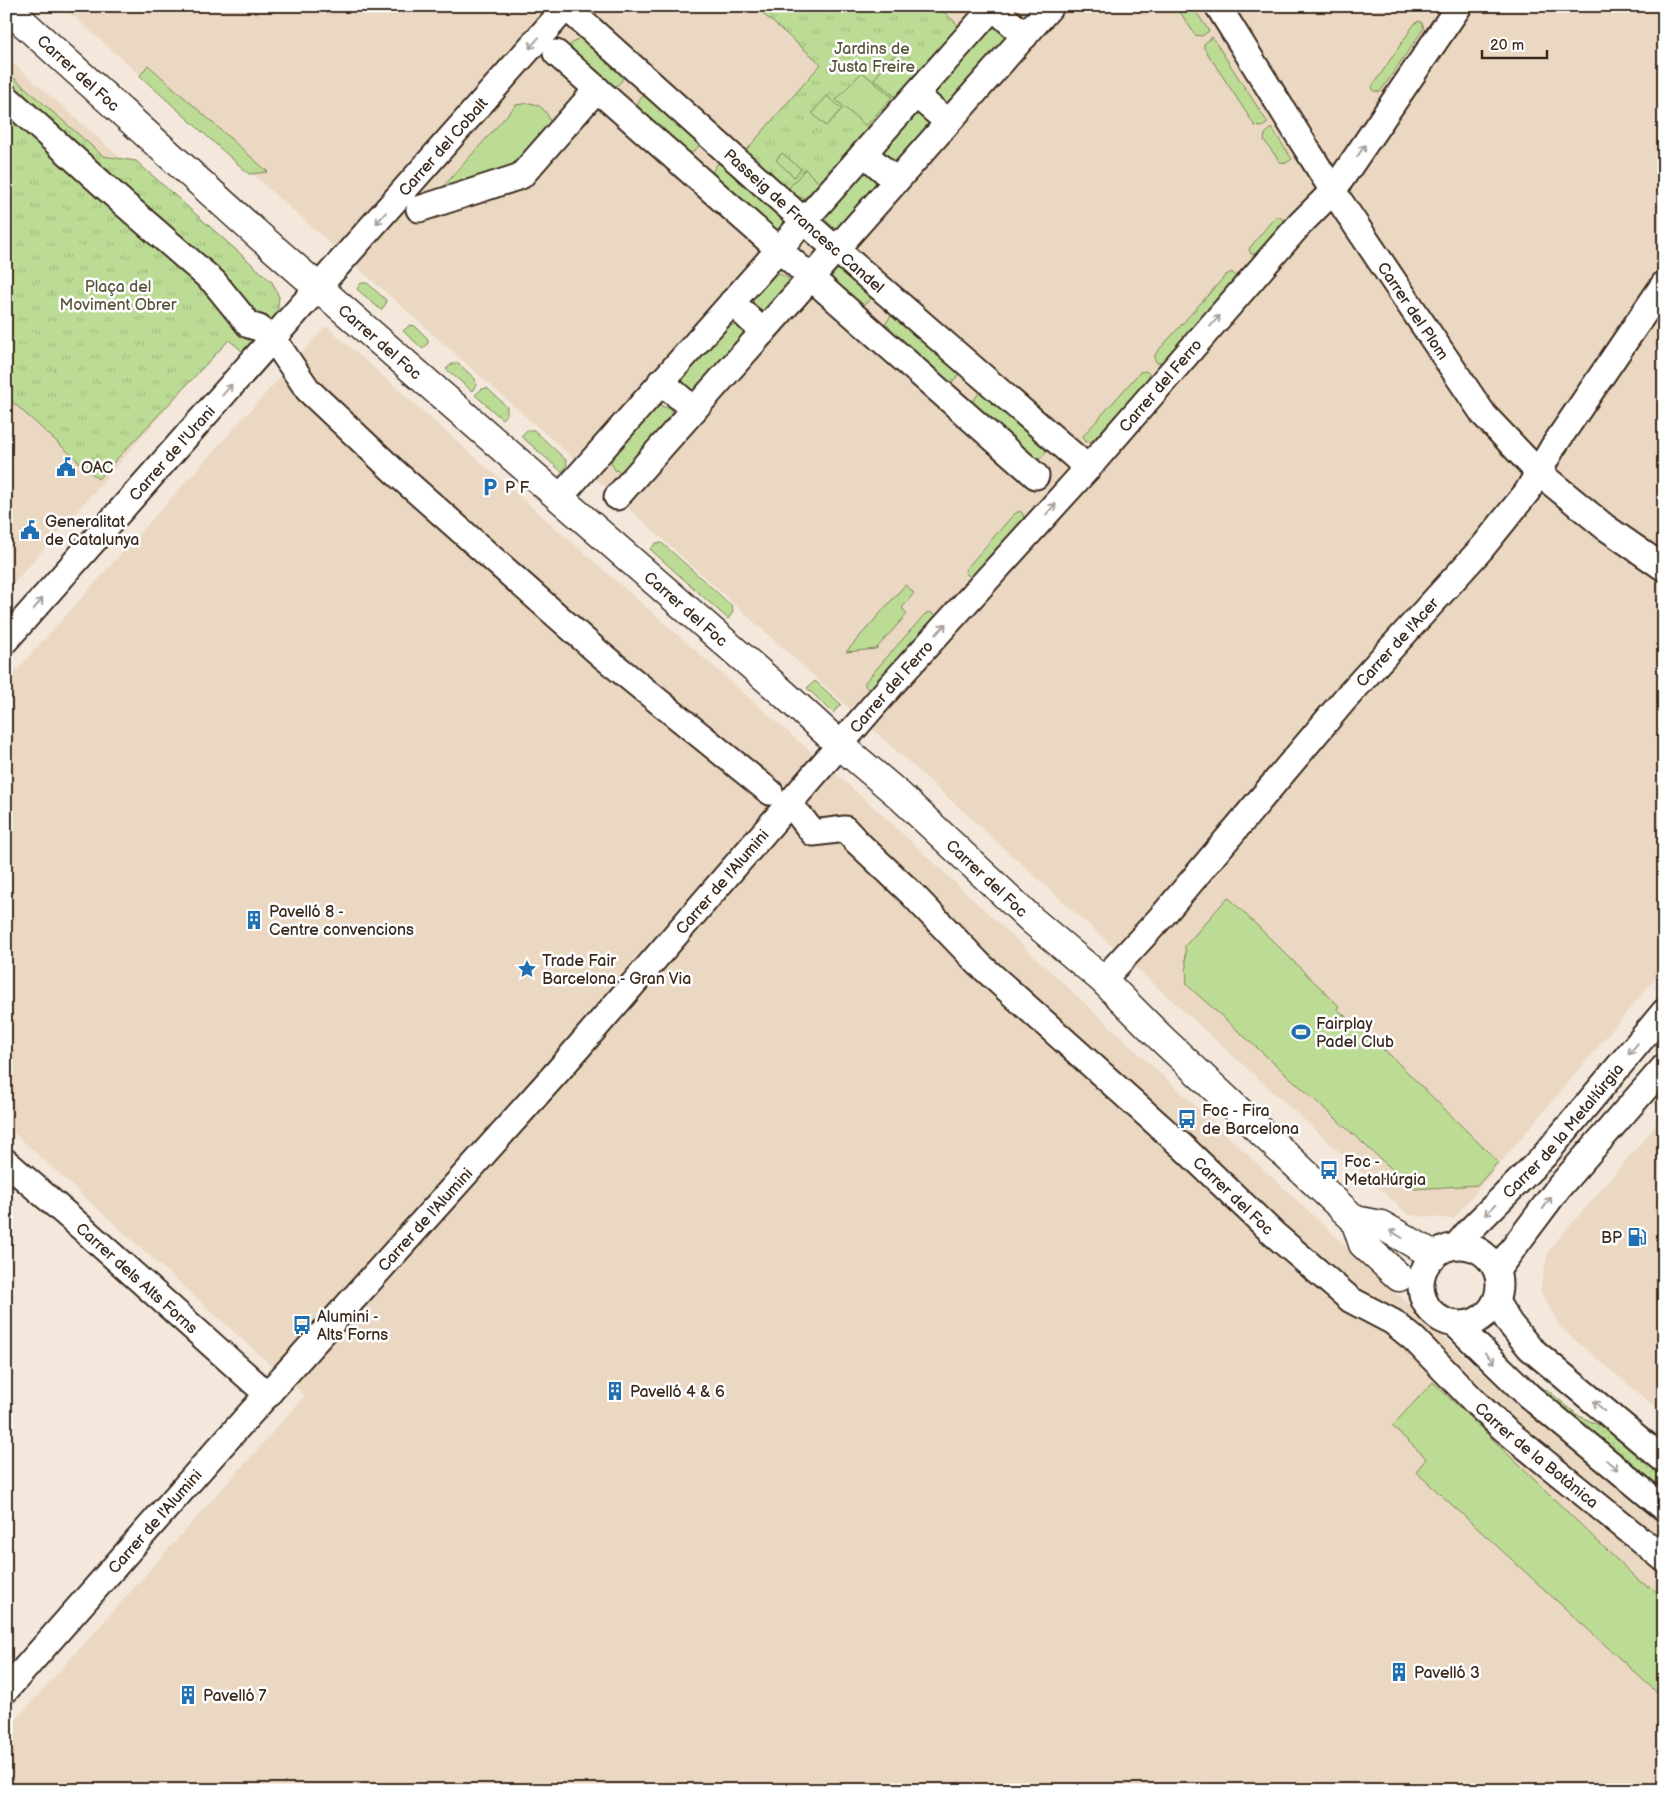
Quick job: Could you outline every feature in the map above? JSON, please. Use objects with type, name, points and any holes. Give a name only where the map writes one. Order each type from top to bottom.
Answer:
[{"type":"street","points":[[617,497],[1051,6]]},
{"type":"street","name":"Carrer del Plom","points":[[1218,6],[1333,191],[1484,415],[1538,472],[1605,527],[1664,568]]},
{"type":"street","name":"Carrer del Ferro","points":[[840,745],[894,680],[1088,468],[1300,224],[1333,191],[1458,6]]},
{"type":"street","name":"Carrer del Foc","points":[[6,7],[257,234],[899,795],[1033,921],[1103,980],[1168,1045],[1355,1220],[1363,1244],[1399,1277],[1422,1294]]},
{"type":"street","name":"Passeig de Francesc Candel","points":[[566,7],[836,249],[1088,468]]},
{"type":"street","name":"Carrer del Cobalt","points":[[318,287],[566,7]]},
{"type":"street","points":[[560,497],[994,7],[1025,36]]},
{"type":"street","points":[[556,53],[1036,476]]},
{"type":"street","points":[[616,106],[642,76]]},
{"type":"street","points":[[420,210],[521,176],[597,89]]},
{"type":"street","points":[[916,94],[948,122]]},
{"type":"street","points":[[6,97],[214,282],[254,326]]},
{"type":"street","name":"Passeig de Francesc Candel","points":[[694,175],[720,145]]},
{"type":"street","points":[[864,152],[896,181]]},
{"type":"street","name":"Carrer de l'Acer","points":[[1103,980],[1170,906],[1345,699],[1482,548],[1527,492],[1582,403],[1664,284]]},
{"type":"street","name":"Carrer de l'Urani","points":[[6,640],[318,287]]},
{"type":"street","name":"Passeig de Francesc Candel","points":[[863,324],[889,295]]},
{"type":"street","points":[[732,302],[763,332]]},
{"type":"street","points":[[285,355],[308,390],[396,473],[599,652],[768,791]]},
{"type":"street","points":[[954,404],[978,373]]},
{"type":"street","points":[[661,381],[694,410]]},
{"type":"street","name":"Carrer de l'Alumini","points":[[6,1690],[558,1072],[840,745]]},
{"type":"street","name":"Carrer del Foc","points":[[806,824],[845,829],[979,964],[1183,1147],[1275,1235],[1352,1300],[1393,1322],[1416,1342]]},
{"type":"street","name":"Carrer de la Metal·lúrgia","points":[[1446,1250],[1469,1231],[1544,1156],[1664,1012]]},
{"type":"street","points":[[1497,1270],[1558,1187],[1664,1067]]},
{"type":"street","name":"Carrer dels Alts Forns","points":[[6,1162],[268,1395]]},
{"type":"street","points":[[1355,1220],[1382,1225],[1446,1250],[1470,1246],[1481,1251],[1490,1259],[1497,1270],[1499,1291],[1492,1309],[1479,1319],[1464,1324],[1456,1324],[1439,1318],[1428,1308],[1422,1294],[1421,1277],[1424,1269],[1446,1250]]},
{"type":"street","points":[[1496,1302],[1510,1324],[1530,1348],[1664,1460]]},
{"type":"street","points":[[1456,1324],[1529,1396],[1664,1508]]},
{"type":"street","name":"Carrer de la Botànica","points":[[1416,1342],[1504,1429],[1664,1559]]},
{"type":"shaded area","points":[[62,6],[1664,6],[1664,968],[1453,1219],[1409,1215],[584,468]]},
{"type":"shaded area","name":"Plaça del Moviment Obrer","points":[[6,57],[271,290],[6,592]]},
{"type":"shaded area","name":"Trade Fair Barcelona - Gran Via","points":[[326,326],[878,811],[1500,1389],[1664,1528],[1664,1790],[6,1790],[6,1731],[305,1396],[6,1126],[6,682]]},
{"type":"shaded area","points":[[1664,1116],[1664,1415],[1561,1328],[1540,1291],[1548,1251]]},
{"type":"green space","name":"Jardins de Justa Freire","points":[[754,6],[937,6],[964,30],[806,209],[744,153],[821,64]]},
{"type":"green space","points":[[1176,6],[1192,6],[1209,31],[1202,36],[1195,35]]},
{"type":"green space","points":[[1419,21],[1424,28],[1380,92],[1374,91],[1372,87],[1415,23]]},
{"type":"green space","points":[[995,22],[1009,36],[950,103],[943,103],[935,93],[934,84]]},
{"type":"green space","points":[[1212,37],[1268,123],[1262,127],[1255,126],[1204,48],[1204,44]]},
{"type":"green space","points":[[579,38],[587,38],[616,64],[621,72],[622,79],[618,84],[608,88],[569,52],[570,45]]},
{"type":"green space","points":[[895,54],[920,76],[898,99],[874,79]]},
{"type":"green space","points":[[148,65],[268,172],[249,174],[140,76]]},
{"type":"green space","name":"Plaça del Moviment Obrer","points":[[6,71],[103,156],[136,161],[272,282],[279,297],[277,315],[242,351],[229,340],[98,479],[6,396]]},
{"type":"green space","points":[[862,72],[892,97],[866,126],[836,100]]},
{"type":"green space","points":[[645,95],[653,95],[700,141],[695,150],[686,154],[637,108],[639,100]]},
{"type":"green space","points":[[827,96],[842,109],[826,126],[812,113]]},
{"type":"green space","points":[[530,103],[544,110],[551,125],[521,167],[442,192],[443,187],[516,105]]},
{"type":"green space","points":[[917,111],[927,116],[931,124],[896,163],[890,163],[881,151]]},
{"type":"green space","points":[[1272,128],[1292,159],[1286,163],[1280,162],[1264,140],[1265,134]]},
{"type":"green space","points":[[782,153],[801,169],[794,177],[776,160]]},
{"type":"green space","points":[[724,163],[787,218],[782,227],[772,231],[711,174],[717,164]]},
{"type":"green space","points":[[805,169],[822,186],[813,194],[802,198],[788,189]]},
{"type":"green space","points":[[862,171],[874,174],[877,190],[840,228],[833,228],[824,218],[824,208]]},
{"type":"green space","points":[[1275,217],[1280,217],[1284,221],[1284,225],[1258,254],[1251,254],[1249,249]]},
{"type":"green space","points":[[841,268],[872,293],[868,302],[858,306],[831,281],[834,273]]},
{"type":"green space","points":[[1232,272],[1235,275],[1235,280],[1164,362],[1157,363],[1154,358],[1156,353],[1226,275]]},
{"type":"green space","points":[[778,273],[788,278],[790,283],[766,312],[758,310],[754,305],[756,293]]},
{"type":"green space","points":[[361,283],[367,283],[386,300],[386,304],[381,310],[357,289]]},
{"type":"green space","points":[[896,315],[959,370],[955,380],[945,383],[884,327],[890,317]]},
{"type":"green space","points":[[410,325],[415,326],[428,339],[428,343],[423,349],[403,331]]},
{"type":"green space","points":[[733,325],[742,328],[745,334],[696,392],[687,389],[683,383],[684,375],[727,328]]},
{"type":"green space","points":[[458,363],[475,379],[476,385],[472,391],[446,369],[452,364]]},
{"type":"green space","points":[[1146,371],[1149,374],[1149,378],[1092,441],[1086,442],[1083,436],[1140,372]]},
{"type":"green space","points":[[487,388],[507,407],[507,414],[502,419],[475,395],[482,389]]},
{"type":"green space","points":[[984,392],[1046,448],[1045,454],[1042,457],[1033,461],[971,404],[978,394]]},
{"type":"green space","points":[[661,406],[670,409],[673,415],[673,422],[624,473],[615,470],[611,463],[612,456],[655,408]]},
{"type":"green space","points":[[527,430],[534,430],[566,460],[567,466],[562,472],[521,436]]},
{"type":"green space","points":[[1020,511],[1023,514],[1024,520],[974,575],[966,574],[965,570],[1014,514]]},
{"type":"green space","points":[[656,543],[662,543],[732,606],[733,612],[728,619],[650,549]]},
{"type":"green space","points":[[905,585],[914,593],[902,608],[907,614],[876,649],[846,652]]},
{"type":"green space","points":[[929,612],[933,614],[935,619],[873,689],[868,689],[865,686],[865,682],[925,614]]},
{"type":"green space","points":[[815,681],[841,704],[833,713],[807,688]]},
{"type":"green space","name":"Fairplay Padel Club","points":[[1228,897],[1339,1006],[1337,1009],[1390,1055],[1498,1162],[1478,1185],[1414,1189],[1187,985],[1185,946]]},
{"type":"green space","points":[[1433,1382],[1639,1581],[1664,1596],[1664,1699],[1416,1472],[1426,1458],[1392,1426]]},
{"type":"green space","points":[[1546,1389],[1579,1416],[1608,1429],[1664,1475],[1664,1493],[1542,1393]]},
{"type":"place","name":"OAC","points":[[66,467]]},
{"type":"place","name":"P F","points":[[490,487]]},
{"type":"place","name":"Generalitat de Catalunya","points":[[30,530]]},
{"type":"place","name":"Pavelló 8 - Centre convencions","points":[[254,920]]},
{"type":"place","name":"Trade Fair Barcelona - Gran Via","points":[[527,969]]},
{"type":"place","name":"Fairplay Padel Club","points":[[1301,1032]]},
{"type":"place","name":"Foc - Fira de Barcelona","points":[[1187,1119]]},
{"type":"place","name":"Foc - Metal·lúrgia","points":[[1329,1170]]},
{"type":"place","name":"BP","points":[[1637,1237]]},
{"type":"place","name":"Alumini - Alts Forns","points":[[302,1325]]},
{"type":"place","name":"Pavelló 4 & 6","points":[[615,1391]]},
{"type":"place","name":"Pavelló 3","points":[[1399,1672]]},
{"type":"place","name":"Pavelló 7","points":[[188,1695]]}]
